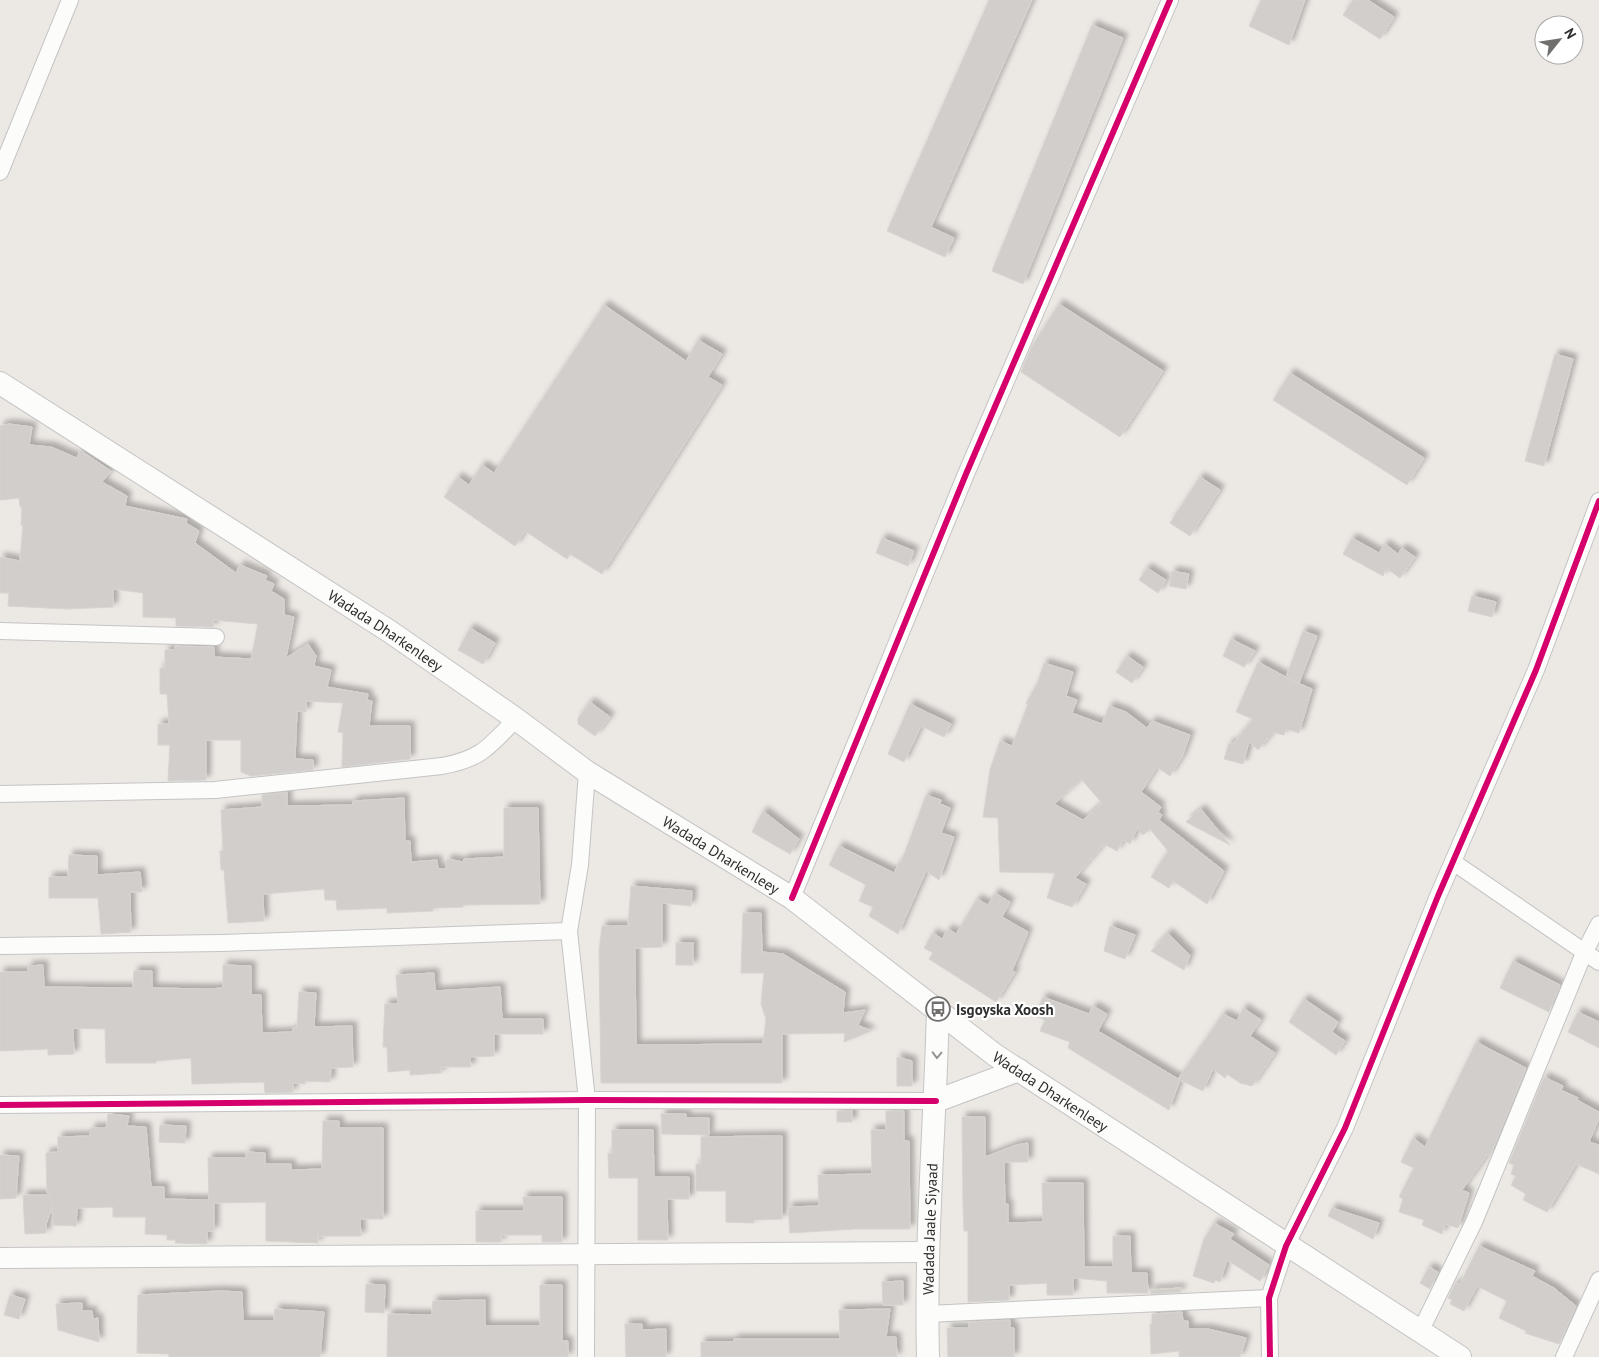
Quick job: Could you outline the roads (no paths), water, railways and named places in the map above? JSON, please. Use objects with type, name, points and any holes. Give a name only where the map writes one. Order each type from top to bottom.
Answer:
[{"type":"main road","name":"Wadada Dharkenleey","points":[[0,383],[389,631],[516,719],[587,772],[792,898],[938,1009],[995,1055],[1286,1246],[1460,1357]]},
{"type":"main road","name":"Wadada Jaale Siyaad","points":[[928,1357],[927,1252],[936,1101],[938,1009]]},
{"type":"main road","points":[[936,1101],[1019,1070]]},
{"type":"street","points":[[792,898],[966,474],[1170,0]]},
{"type":"street","points":[[0,172],[68,1]]},
{"type":"street","points":[[1270,1357],[1269,1298],[1286,1246],[1345,1128],[1453,862],[1536,670],[1598,508]]},
{"type":"street","points":[[0,631],[216,637]]},
{"type":"street","points":[[0,794],[215,790],[442,766],[467,762],[491,746],[516,719]]},
{"type":"street","points":[[586,1357],[587,1100],[569,931],[580,865],[587,772]]},
{"type":"street","points":[[1453,862],[1599,962]]},
{"type":"street","points":[[1420,1332],[1474,1222],[1584,953],[1599,924]]},
{"type":"street","points":[[0,946],[222,943],[569,931]]},
{"type":"street","points":[[0,1105],[587,1100],[936,1101]]},
{"type":"street","points":[[0,1258],[927,1252]]},
{"type":"street","points":[[1564,1357],[1599,1280]]},
{"type":"street","points":[[927,1314],[1269,1298]]},
{"type":"place","name":"Isgoyska Xoosh","points":[[938,1009]]}]
